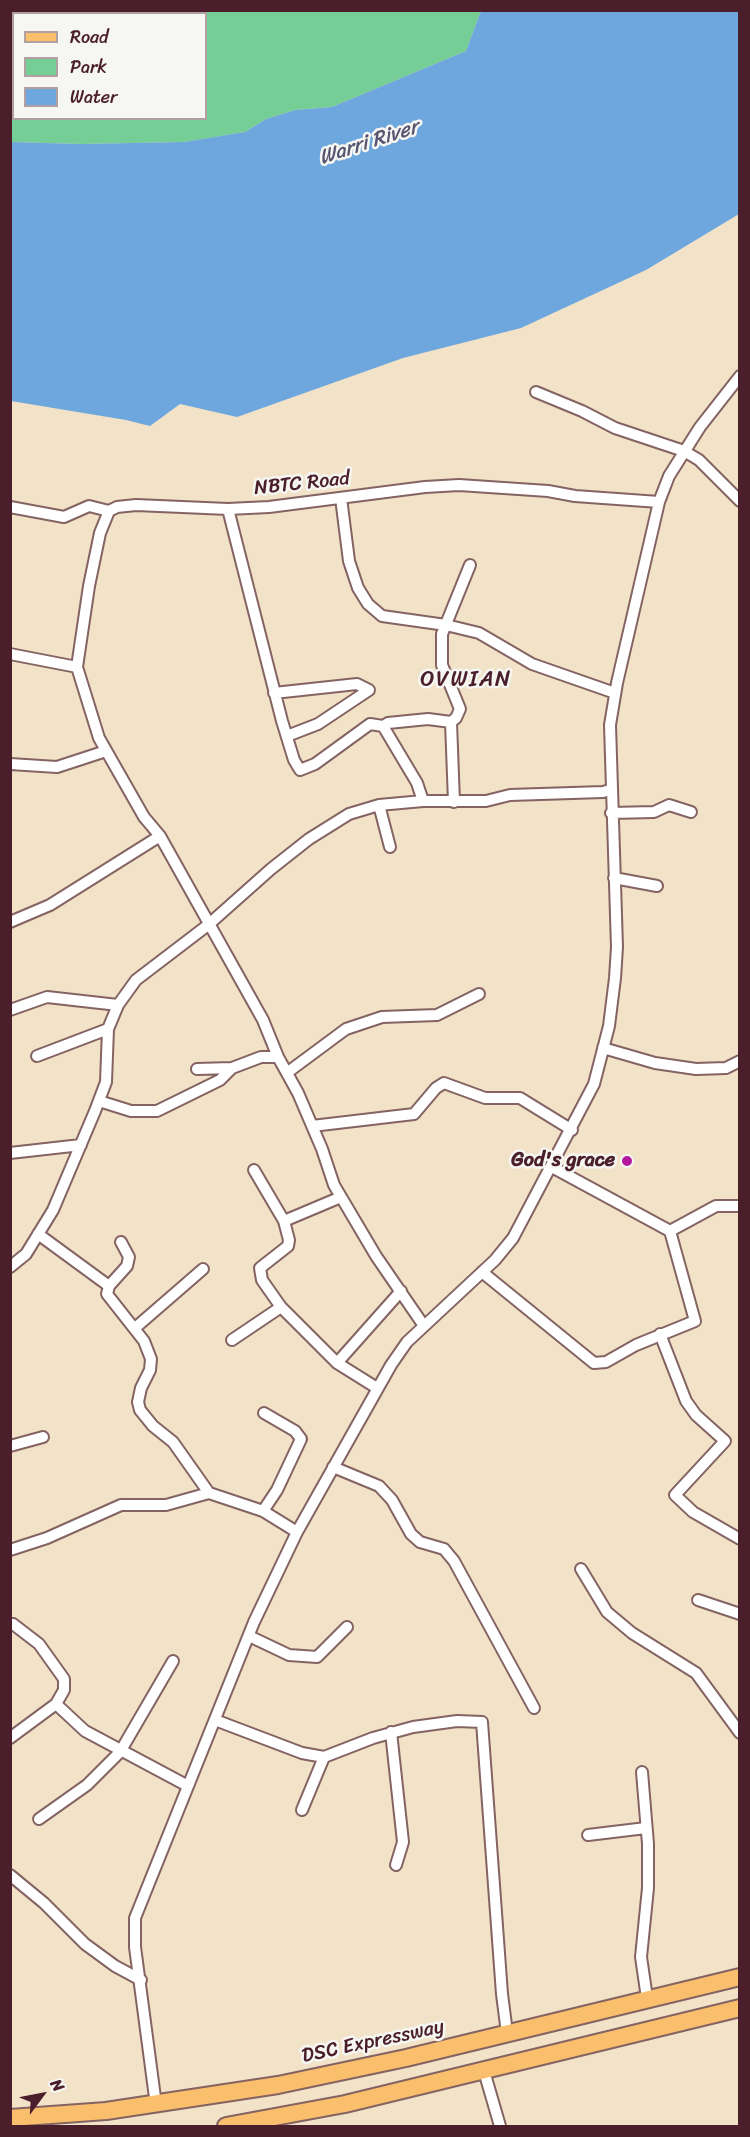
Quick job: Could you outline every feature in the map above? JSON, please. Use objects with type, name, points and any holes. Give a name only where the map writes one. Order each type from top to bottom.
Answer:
[{"type":"main road","name":"DSC Expressway","points":[[10,2118],[156,2105],[363,2068],[740,1977]]},
{"type":"main road","points":[[226,2127],[345,2104],[740,2008]]},
{"type":"street","points":[[156,2105],[135,1947],[135,1918],[249,1636],[297,1532],[377,1388],[407,1342],[483,1272],[513,1238],[572,1130],[594,1084],[612,1009],[615,978],[610,725],[615,693],[659,502],[669,476],[739,378]]},
{"type":"street","points":[[536,392],[615,428],[684,452],[699,460],[740,501]]},
{"type":"street","name":"NBTC Road","points":[[10,507],[64,516],[89,506],[109,511],[136,504],[228,509],[269,507],[459,485],[659,502]]},
{"type":"street","points":[[341,498],[349,561],[358,588],[368,604],[382,616],[446,625],[479,633],[532,664],[615,693]]},
{"type":"street","points":[[228,509],[274,693],[294,760],[300,770],[315,764],[370,724],[383,726],[388,723],[428,719],[451,722]]},
{"type":"street","points":[[109,511],[100,533],[89,586],[77,667],[99,738],[144,817],[160,836],[262,1020],[288,1072],[341,1197],[424,1326]]},
{"type":"street","points":[[454,802],[451,722],[460,709],[442,665],[442,634],[470,565]]},
{"type":"street","points":[[10,654],[77,667]]},
{"type":"street","points":[[274,693],[357,684],[369,690],[318,724],[287,735]]},
{"type":"street","points":[[383,726],[417,783],[423,801]]},
{"type":"street","points":[[10,764],[57,767],[106,751]]},
{"type":"street","points":[[10,1267],[26,1254],[53,1210],[81,1145],[106,1082],[108,1029],[118,1005],[136,980],[208,925],[263,875],[309,839],[349,814],[379,805],[423,801],[486,801],[510,795],[610,790]]},
{"type":"street","points":[[379,805],[390,847]]},
{"type":"street","points":[[611,813],[654,812],[669,805],[691,812]]},
{"type":"street","points":[[10,922],[50,905],[160,836]]},
{"type":"street","points":[[614,878],[657,886]]},
{"type":"street","points":[[288,1072],[346,1029],[382,1017],[437,1015],[478,994]]},
{"type":"street","points":[[10,1010],[47,997],[118,1005]]},
{"type":"street","points":[[38,1056],[108,1029]]},
{"type":"street","points":[[603,1048],[655,1063],[696,1069],[726,1068],[740,1060]]},
{"type":"street","points":[[197,1069],[232,1068],[261,1057],[278,1056]]},
{"type":"street","points":[[99,1101],[131,1111],[157,1112],[220,1080],[232,1068]]},
{"type":"street","points":[[312,1126],[414,1114],[436,1088],[444,1083],[484,1098],[520,1098],[572,1130]]},
{"type":"street","points":[[10,1153],[81,1145]]},
{"type":"street","points":[[483,1272],[594,1363],[606,1362],[660,1334],[695,1321],[670,1231],[552,1167]]},
{"type":"street","points":[[254,1170],[284,1221],[289,1240],[288,1246],[260,1268],[260,1274],[281,1307],[337,1363],[377,1388]]},
{"type":"street","points":[[284,1221],[341,1197]]},
{"type":"street","points":[[670,1231],[716,1206],[740,1206]]},
{"type":"street","points":[[38,1234],[109,1286]]},
{"type":"street","points":[[121,1242],[129,1257],[127,1266],[109,1286],[107,1294],[135,1328],[151,1359],[150,1370],[141,1388],[138,1402],[140,1410],[153,1426],[173,1442],[209,1493]]},
{"type":"street","points":[[135,1328],[203,1269]]},
{"type":"street","points":[[337,1363],[401,1291]]},
{"type":"street","points":[[232,1340],[281,1307]]},
{"type":"street","points":[[660,1334],[686,1401],[696,1414],[725,1441],[675,1495],[693,1512],[740,1539]]},
{"type":"street","points":[[264,1413],[295,1431],[301,1439],[277,1490],[264,1511]]},
{"type":"street","points":[[10,1446],[43,1437]]},
{"type":"street","points":[[333,1467],[379,1486],[392,1500],[411,1534],[420,1542],[444,1549],[454,1561],[534,1708]]},
{"type":"street","points":[[10,1550],[47,1539],[121,1505],[166,1504],[209,1493],[264,1511],[297,1532]]},
{"type":"street","points":[[581,1569],[607,1612],[632,1633],[696,1673],[740,1733]]},
{"type":"street","points":[[698,1600],[740,1614]]},
{"type":"street","points":[[10,1738],[56,1704],[64,1690],[64,1679],[39,1644],[13,1624]]},
{"type":"street","points":[[249,1636],[290,1655],[317,1657],[347,1627]]},
{"type":"street","points":[[39,1819],[87,1785],[120,1752],[173,1661]]},
{"type":"street","points":[[56,1704],[85,1731],[120,1752],[188,1786]]},
{"type":"street","points":[[215,1720],[302,1753],[324,1757],[391,1732],[457,1721],[477,1720],[484,1726],[501,1994],[507,2033]]},
{"type":"street","points":[[391,1732],[404,1842],[396,1865]]},
{"type":"street","points":[[302,1810],[324,1757]]},
{"type":"street","points":[[642,1772],[648,1888],[641,1957],[647,1998]]},
{"type":"street","points":[[588,1834],[646,1828]]},
{"type":"street","points":[[10,1875],[44,1903],[85,1944],[115,1966],[141,1980]]},
{"type":"street","points":[[483,2071],[500,2127]]},
{"type":"green space","points":[[85,10],[173,11],[171,12],[83,12]]},
{"type":"green space","points":[[10,11],[85,11],[12,12],[12,120],[207,120],[207,12],[170,12],[481,11],[466,51],[332,107],[295,110],[266,119],[245,132],[185,142],[81,144],[11,142]]},
{"type":"water","name":"Warri River","points":[[481,11],[739,11],[739,214],[646,270],[521,328],[403,358],[237,417],[180,404],[150,426],[11,401],[11,142],[80,144],[184,142],[245,132],[266,119],[295,110],[332,107],[466,51]]},
{"type":"place","name":"God's grace","points":[[627,1161]]},
{"type":"district","name":"OVWIAN","points":[[466,680]]}]
